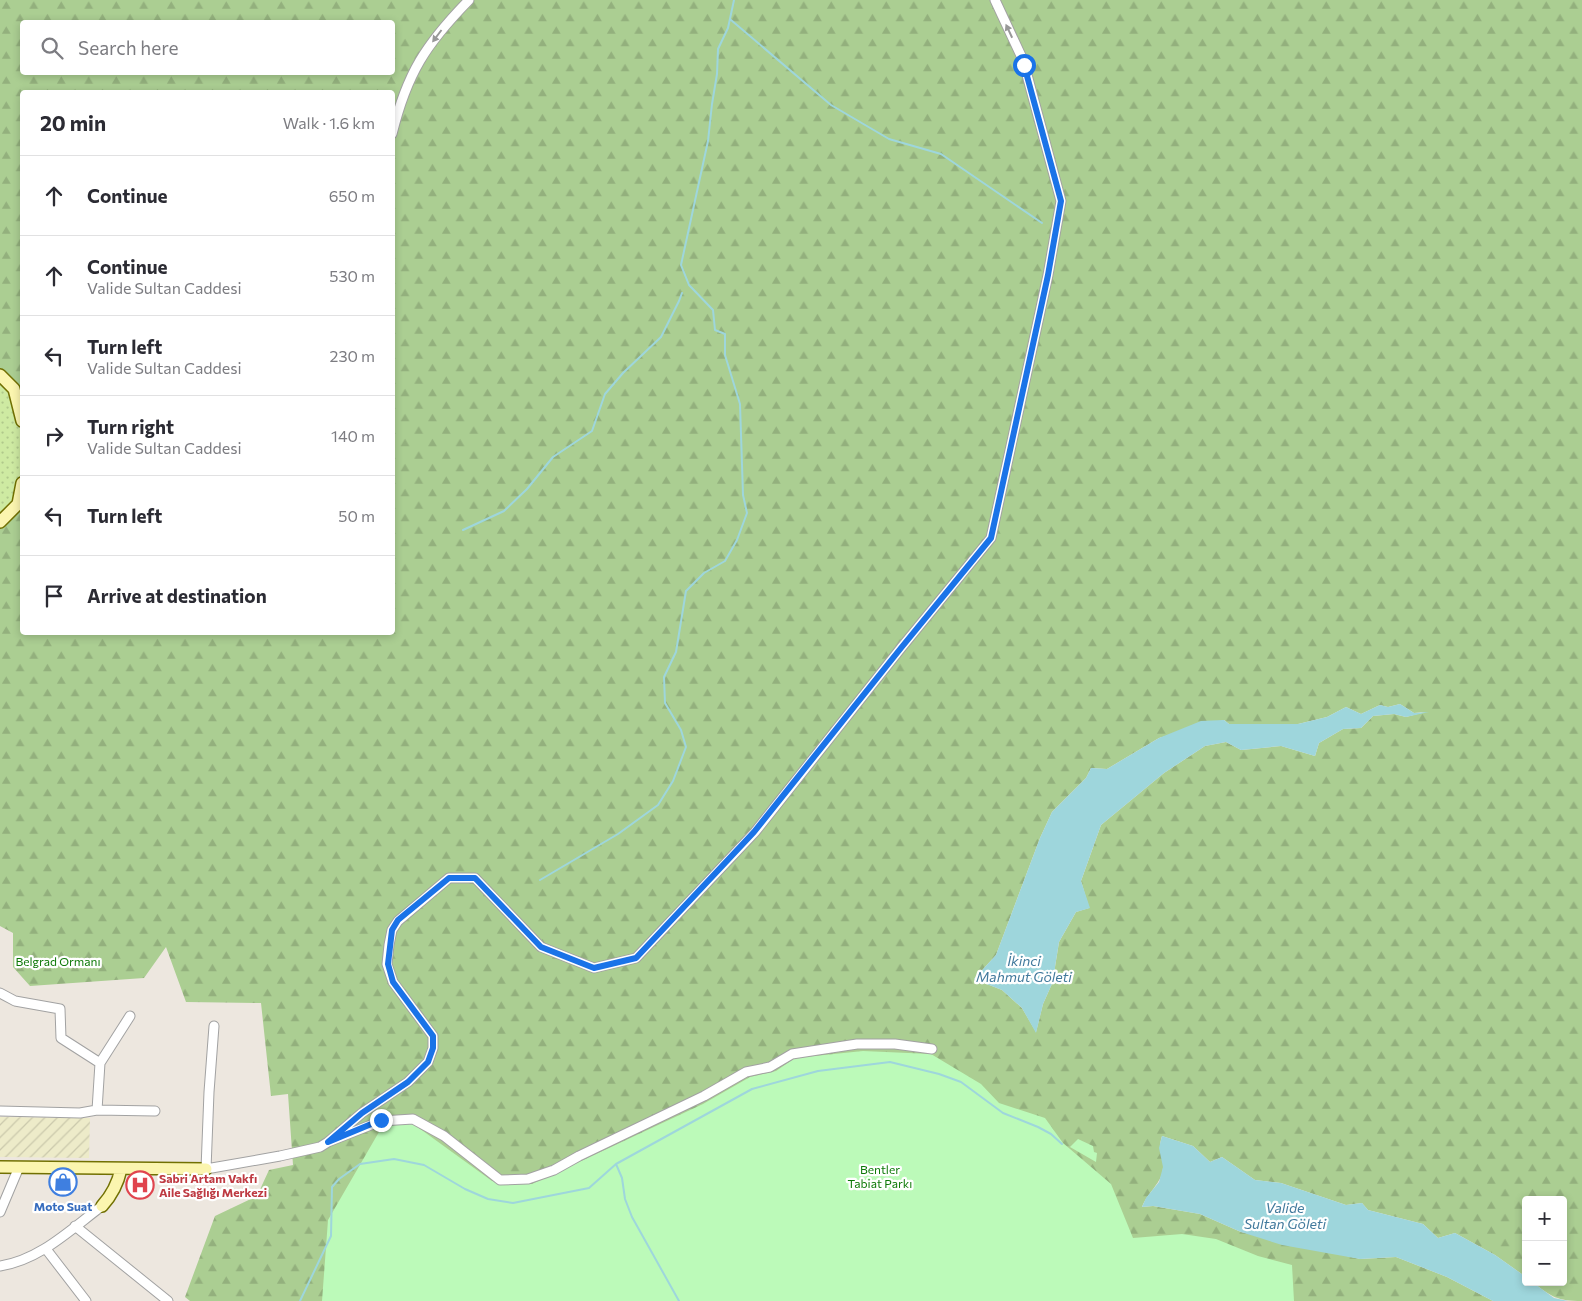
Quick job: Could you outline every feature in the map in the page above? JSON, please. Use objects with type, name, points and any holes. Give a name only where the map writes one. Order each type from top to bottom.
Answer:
[{"type":"street","points":[[395,122],[409,78],[423,54],[446,24],[469,0]]},
{"type":"street","points":[[0,1167],[206,1169],[320,1147],[362,1113],[408,1082],[428,1062],[433,1048],[433,1036],[393,982],[388,964],[389,945],[392,930],[398,920],[449,878],[475,878],[541,947],[594,968],[636,958],[754,832],[991,538],[1048,275],[1061,201],[1023,60],[995,0]]},
{"type":"street","points":[[0,375],[14,389],[20,413]]},
{"type":"street","points":[[0,522],[18,504],[20,494]]},
{"type":"street","points":[[0,993],[15,1001],[60,1009],[61,1038],[100,1063]]},
{"type":"street","points":[[97,1110],[100,1063],[130,1016]]},
{"type":"street","points":[[206,1169],[214,1026]]},
{"type":"street","points":[[328,1142],[381,1120],[413,1119],[444,1136],[500,1180],[528,1179],[554,1170],[704,1096],[746,1072],[770,1067],[792,1054],[857,1044],[895,1044],[932,1049]]},
{"type":"street","points":[[0,1111],[80,1113],[97,1110],[155,1111]]},
{"type":"street","points":[[0,1212],[19,1167]]},
{"type":"street","points":[[0,1266],[11,1264],[46,1249],[102,1206],[110,1196],[121,1169]]},
{"type":"street","points":[[74,1226],[168,1301]]},
{"type":"street","points":[[46,1249],[86,1301]]},
{"type":"shaded area","points":[[0,1117],[90,1118],[89,1158],[0,1157]]},
{"type":"green space","name":"Belgrad Ormanı","points":[[0,0],[1582,0],[1582,1301],[1560,1299],[1538,1286],[1567,1286],[1567,1196],[1522,1196],[1522,1274],[1495,1255],[1455,1233],[1438,1238],[1423,1224],[1368,1210],[1362,1203],[1346,1205],[1281,1183],[1255,1180],[1222,1157],[1210,1162],[1193,1146],[1162,1136],[1160,1150],[1163,1164],[1162,1173],[1142,1207],[1153,1206],[1200,1214],[1241,1232],[1360,1259],[1396,1257],[1447,1277],[1493,1301],[190,1301],[185,1297],[215,1216],[257,1196],[269,1170],[293,1165],[288,1094],[271,1096],[261,1003],[186,1002],[166,947],[144,978],[30,986],[13,967],[13,933],[0,926],[0,524],[16,504],[20,475],[20,635],[395,635],[395,90],[20,90],[20,429],[17,412],[0,380]],"holes":[[[1400,704],[1414,713],[1425,712],[1406,717],[1394,714],[1373,716],[1361,728],[1343,729],[1319,743],[1315,756],[1281,746],[1241,750],[1226,742],[1205,746],[1164,773],[1101,825],[1081,881],[1089,908],[1076,912],[1059,942],[1055,977],[1043,1004],[1036,1032],[1022,1008],[1002,990],[974,979],[996,955],[1040,838],[1052,812],[1086,778],[1091,768],[1107,769],[1159,738],[1224,720],[1229,724],[1298,724],[1327,717],[1346,707],[1361,714],[1380,705],[1388,707]]]},
{"type":"green space","points":[[0,380],[5,385],[17,412],[20,429],[20,475],[16,504],[0,524]]},
{"type":"green space","name":"Bentler Tabiat Parkı","points":[[863,1051],[931,1054],[981,1084],[999,1103],[1045,1118],[1063,1143],[1111,1184],[1133,1238],[1182,1234],[1216,1239],[1258,1256],[1292,1265],[1294,1301],[322,1301],[328,1220],[383,1125],[412,1123],[492,1181],[532,1184],[703,1104],[750,1077],[776,1071],[795,1058]]},
{"type":"green space","points":[[1078,1139],[1093,1146],[1094,1152],[1097,1153],[1096,1162],[1070,1147]]},
{"type":"water","name":"İkinci Mahmut Göleti","points":[[1400,704],[1414,713],[1429,712],[1406,717],[1394,714],[1373,716],[1361,728],[1343,729],[1319,743],[1315,756],[1281,746],[1241,750],[1226,742],[1205,746],[1164,773],[1101,825],[1081,881],[1090,908],[1076,912],[1059,942],[1055,977],[1043,1004],[1036,1033],[1022,1008],[1002,990],[974,979],[996,955],[1040,838],[1052,812],[1086,778],[1091,768],[1107,769],[1159,738],[1201,721],[1224,720],[1229,724],[1298,724],[1327,717],[1346,707],[1361,714],[1380,705],[1388,707]]},
{"type":"water","name":"Valide Sultan Göleti","points":[[1162,1136],[1193,1146],[1210,1162],[1222,1157],[1255,1180],[1281,1183],[1346,1205],[1362,1203],[1368,1210],[1423,1224],[1438,1238],[1455,1233],[1495,1255],[1522,1274],[1522,1286],[1538,1286],[1554,1298],[1568,1301],[1493,1301],[1447,1277],[1396,1257],[1360,1259],[1282,1245],[1241,1232],[1200,1214],[1153,1206],[1142,1207],[1146,1198],[1159,1182],[1163,1167],[1159,1148]]},
{"type":"waterway","points":[[540,880],[618,834],[658,805],[673,781],[686,747],[681,730],[665,703],[664,677],[676,652],[686,591],[704,573],[725,561],[737,540],[747,513],[743,495],[740,404],[725,355],[725,334],[715,330],[713,310],[689,285],[681,265],[708,141],[717,74],[718,49],[728,28],[734,0]]},
{"type":"waterway","points":[[731,20],[831,105],[889,139],[941,154],[1042,223]]},
{"type":"waterway","points":[[463,530],[504,511],[527,489],[553,457],[592,431],[605,394],[623,373],[661,337],[682,293]]},
{"type":"waterway","points":[[300,1301],[331,1236],[332,1187],[339,1179],[360,1164],[394,1159],[424,1165],[465,1189],[488,1199],[513,1203],[589,1188],[616,1164],[752,1089],[818,1071],[890,1062],[939,1074],[961,1082],[1003,1113],[1038,1127],[1051,1134],[1062,1144]]},
{"type":"waterway","points":[[616,1164],[622,1178],[625,1199],[632,1217],[679,1301]]},
{"type":"place","name":"Moto Suat","points":[[63,1182]]},
{"type":"place","name":"Sabri Artam Vakfı Aile Sağlığı Merkezi","points":[[140,1185]]},
{"type":"route","points":[[381,1120],[328,1142],[362,1113],[408,1082],[428,1062],[433,1048],[433,1036],[393,982],[388,964],[392,930],[398,920],[449,878],[475,878],[541,947],[594,968],[636,958],[754,832],[991,538],[1048,275],[1061,201],[1024,65]]}]
